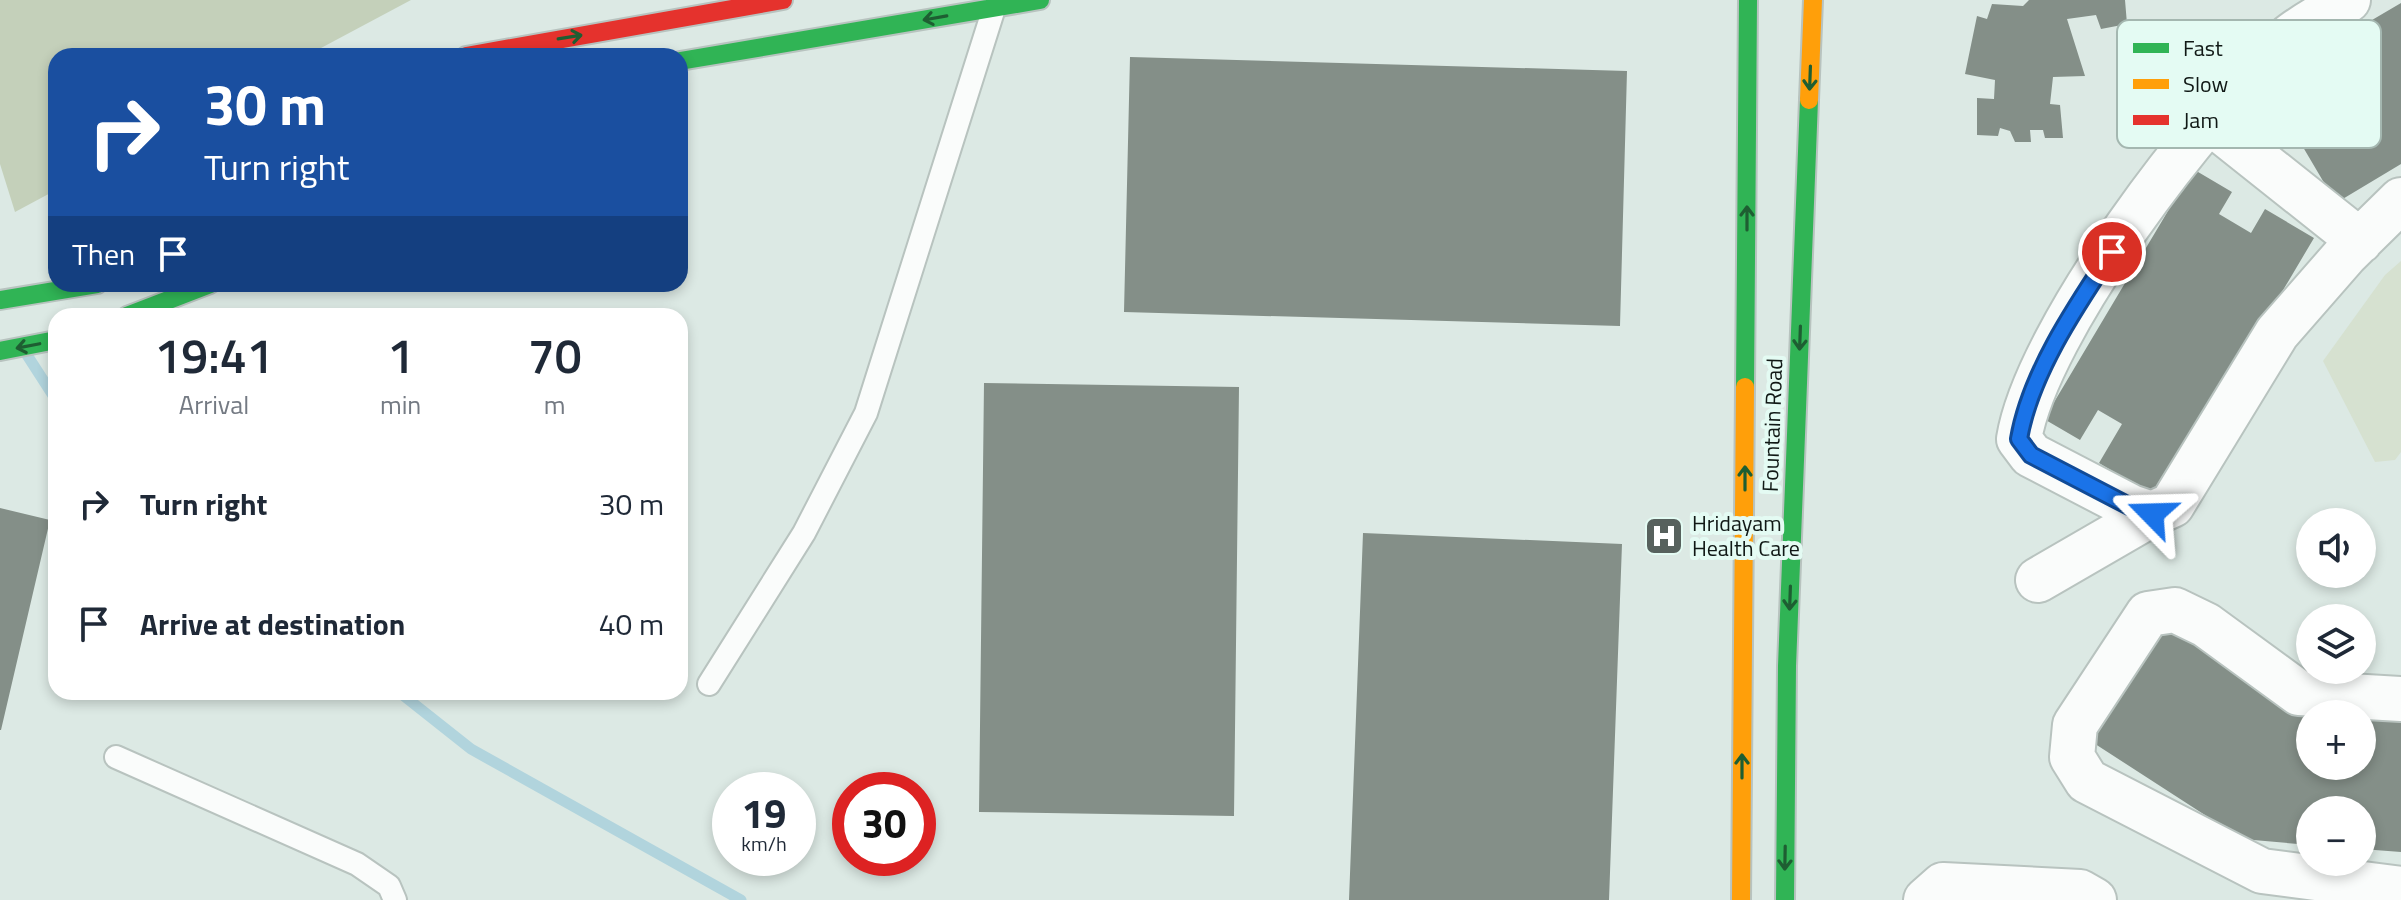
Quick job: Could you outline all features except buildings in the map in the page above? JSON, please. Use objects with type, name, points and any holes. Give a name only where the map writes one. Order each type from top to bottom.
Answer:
[{"type":"street","points":[[511,48],[783,0]]},
{"type":"street","points":[[688,60],[995,4],[1040,0]]},
{"type":"street","name":"Fountain Road","points":[[1741,900],[1748,0]]},
{"type":"street","name":"Fountain Road","points":[[1785,900],[1787,666],[1813,0]]},
{"type":"street","points":[[2316,20],[2348,0]]},
{"type":"street","points":[[2152,514],[2131,507],[2031,455],[2019,439],[2023,417],[2069,317],[2141,209],[2188,148]]},
{"type":"street","points":[[2243,148],[2360,241]]},
{"type":"street","points":[[2038,580],[2172,505],[2277,333],[2401,200]]},
{"type":"street","points":[[0,300],[59,292]]},
{"type":"street","points":[[148,308],[189,292]]},
{"type":"street","points":[[0,351],[48,342]]},
{"type":"street","points":[[2401,699],[2299,693],[2206,625],[2175,610],[2148,614],[2075,725],[2072,757],[2087,781],[2262,871],[2401,889]]},
{"type":"street","points":[[1926,900],[1943,885],[2080,892],[2094,900]]},
{"type":"lane","points":[[709,684],[804,533],[866,413],[995,4]]},
{"type":"lane","points":[[116,757],[357,864],[389,886],[395,900]]},
{"type":"green space","points":[[0,0],[411,0],[321,48],[48,48],[48,194],[15,212],[0,164]]},
{"type":"green space","points":[[2401,261],[2401,452],[2395,460],[2375,462],[2323,361],[2385,275]]},
{"type":"waterway","points":[[27,355],[48,388]]},
{"type":"waterway","points":[[409,700],[471,749],[741,900]]},
{"type":"traffic: fast","points":[[688,60],[1040,0]]},
{"type":"traffic: fast","points":[[1745,387],[1748,0]]},
{"type":"traffic: fast","points":[[1785,900],[1787,666],[1809,100]]},
{"type":"traffic: fast","points":[[0,300],[48,292]]},
{"type":"traffic: fast","points":[[148,308],[189,292]]},
{"type":"traffic: fast","points":[[0,351],[48,342]]},
{"type":"traffic: slow","points":[[1809,100],[1813,0]]},
{"type":"traffic: slow","points":[[1741,900],[1745,387]]},
{"type":"traffic: jam","points":[[511,48],[783,0]]},
{"type":"place","name":"Hridayam Health Care","points":[[1664,536]]},
{"type":"route","points":[[2112,252],[2069,317],[2023,417],[2019,439],[2031,455],[2131,507],[2152,514]]}]
